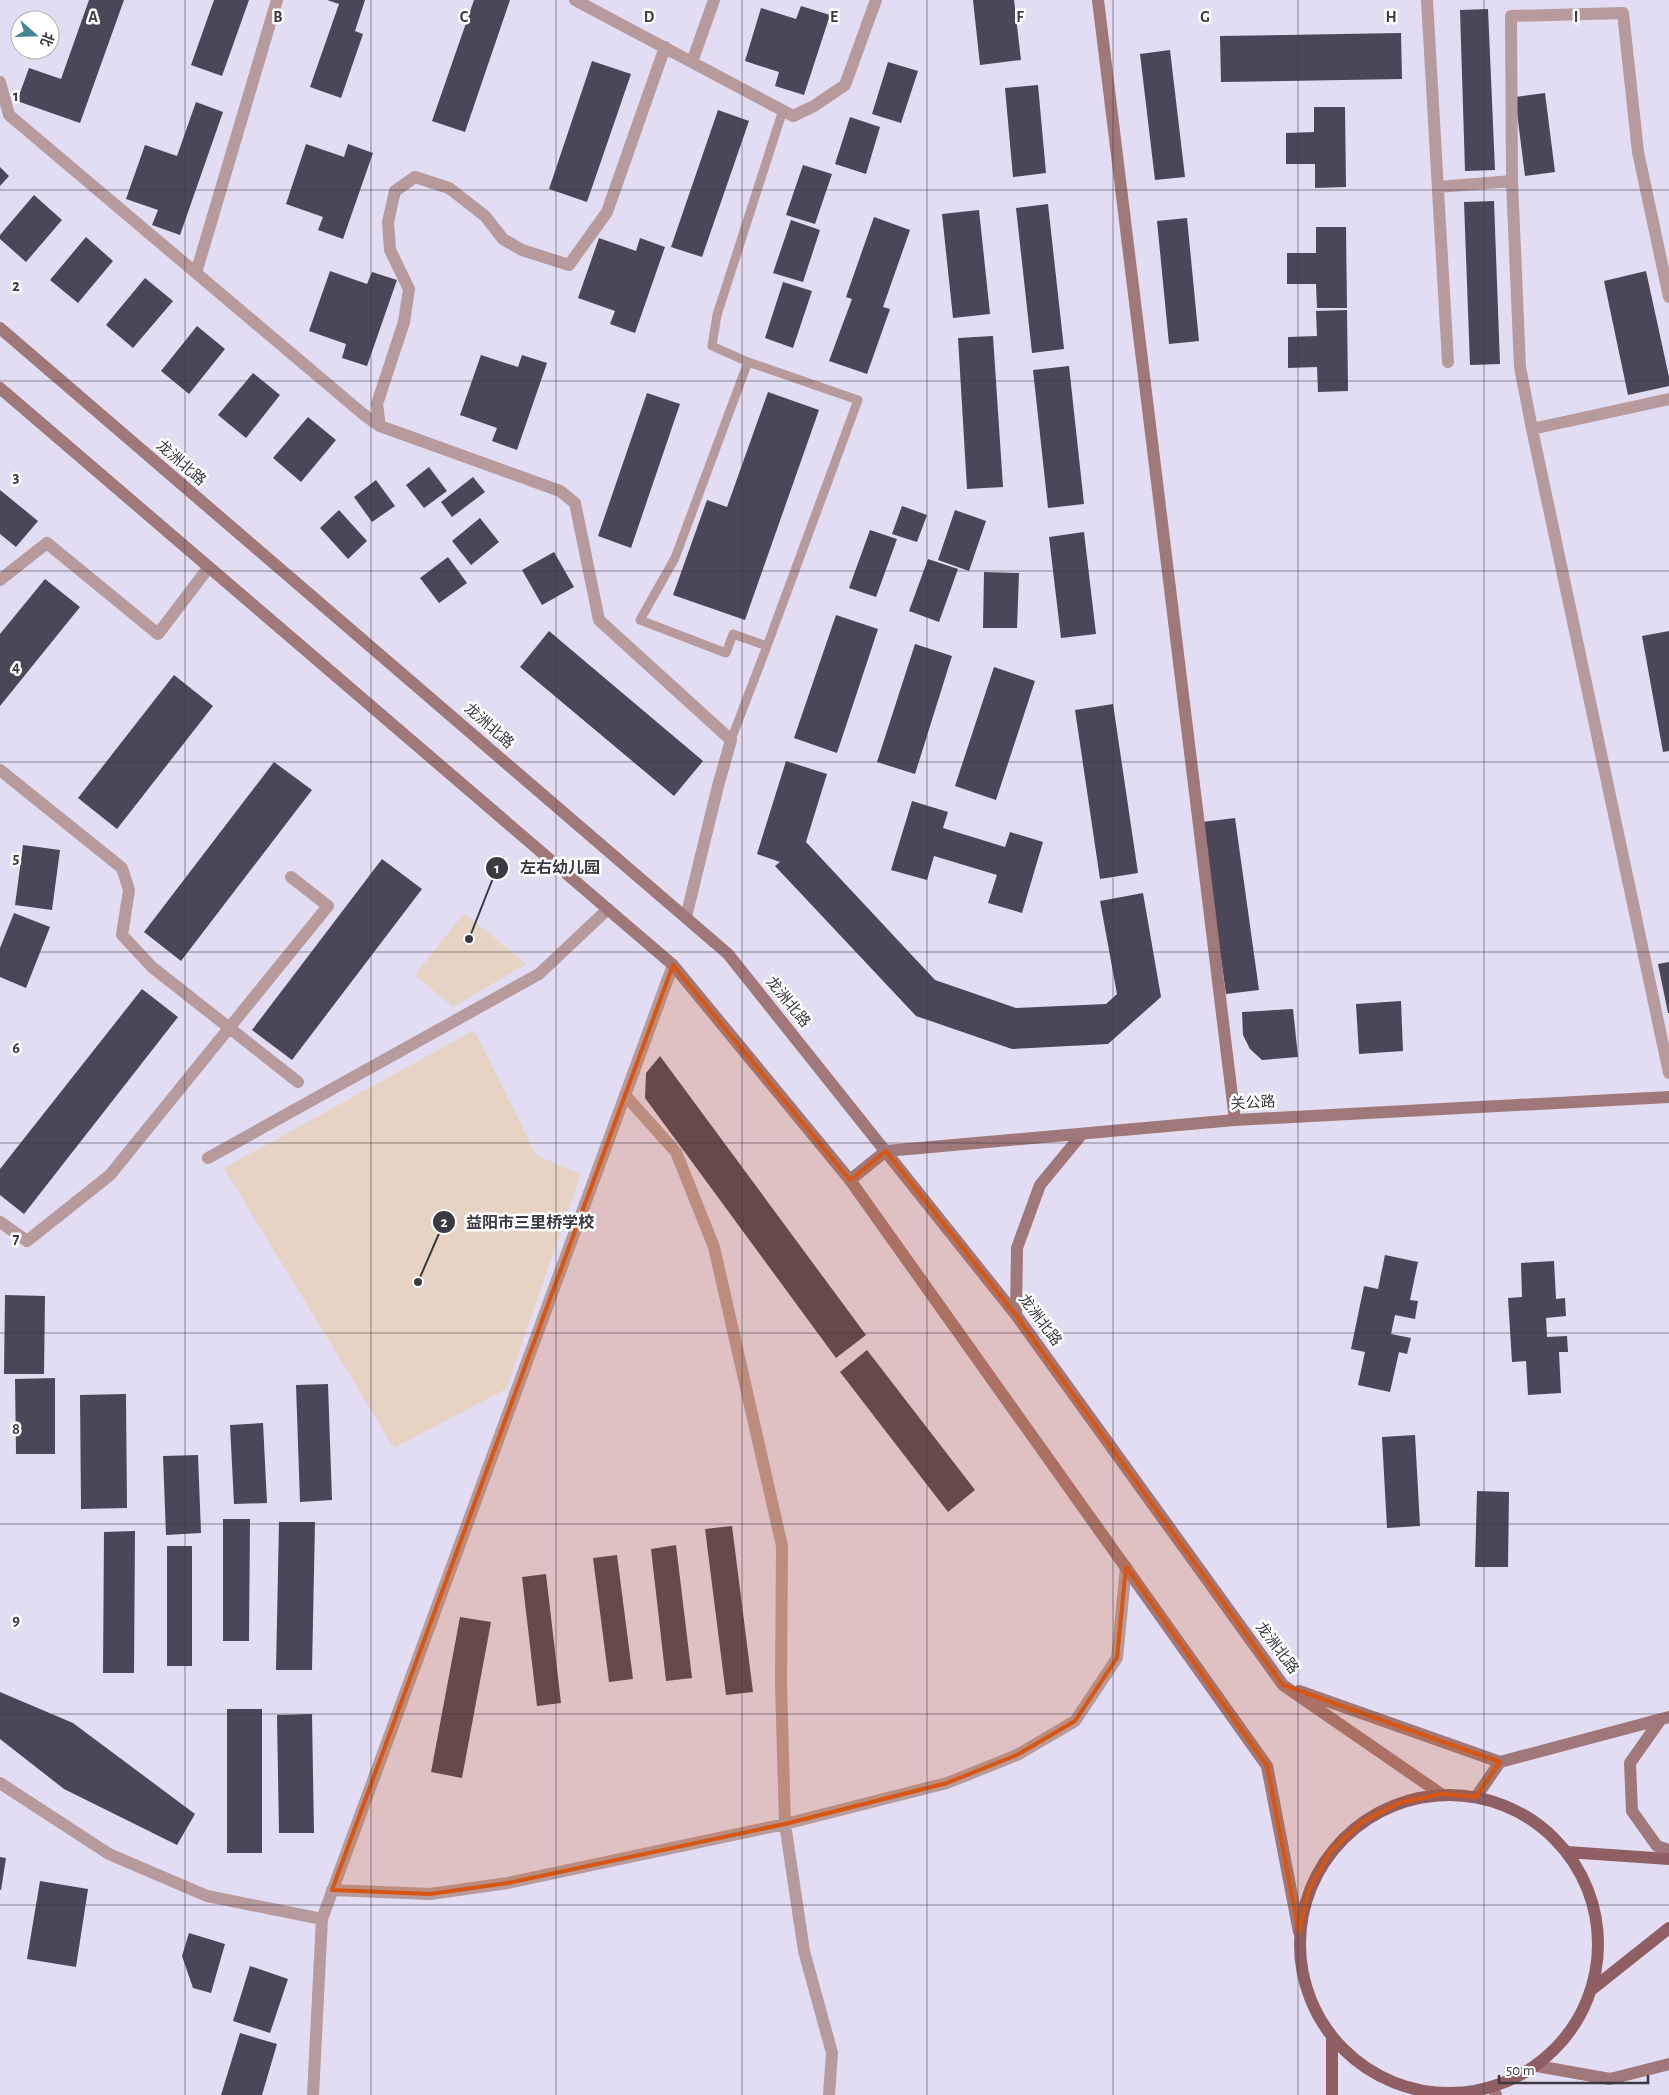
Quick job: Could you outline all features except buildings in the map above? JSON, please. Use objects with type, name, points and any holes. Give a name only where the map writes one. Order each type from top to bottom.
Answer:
[{"type":"main road","points":[[1098,0],[1235,1120]]},
{"type":"main road","name":"龙洲北路","points":[[0,328],[728,954],[1016,1315],[1283,1685],[1441,1794]]},
{"type":"main road","points":[[0,388],[673,965],[850,1180],[1267,1766],[1300,1932],[1301,1970],[1312,2006],[1332,2039],[1364,2069],[1404,2088],[1448,2095],[1492,2093],[1537,2066],[1570,2032],[1591,1990],[1599,1942],[1590,1895],[1567,1852],[1542,1826],[1511,1808],[1476,1797],[1441,1794],[1399,1803],[1361,1823],[1330,1852],[1309,1890],[1300,1932]]},
{"type":"main road","name":"关公路","points":[[886,1151],[1235,1120],[1669,1097]]},
{"type":"main road","points":[[1016,1315],[1017,1248],[1036,1194],[1040,1185],[1082,1134]]},
{"type":"main road","points":[[850,1180],[886,1151]]},
{"type":"main road","points":[[1283,1685],[1500,1762],[1665,1718]]},
{"type":"main road","points":[[1665,1718],[1630,1763],[1632,1811],[1657,1846],[1669,1850]]},
{"type":"main road","points":[[1476,1797],[1500,1762]]},
{"type":"main road","points":[[1567,1852],[1669,1859]]},
{"type":"main road","points":[[1591,1990],[1669,1928]]},
{"type":"main road","points":[[1332,2039],[1332,2095]]},
{"type":"main road","points":[[1537,2066],[1610,2079],[1669,2064]]},
{"type":"street","points":[[196,273],[277,0]]},
{"type":"street","points":[[575,0],[793,116],[814,106],[845,85],[876,0]]},
{"type":"street","points":[[692,62],[714,0]]},
{"type":"street","points":[[1427,0],[1448,362]]},
{"type":"street","points":[[1669,297],[1638,152],[1623,13],[1511,16],[1512,181],[1520,367],[1669,1073]]},
{"type":"street","points":[[380,426],[377,404],[404,322],[409,290],[390,250],[388,222],[395,191],[415,177],[449,188],[485,216],[504,239],[522,250],[569,265],[607,212],[665,47]]},
{"type":"street","points":[[0,82],[9,115],[363,414],[380,426],[560,491],[575,503],[599,620],[731,740],[686,917]]},
{"type":"street","points":[[1438,187],[1512,181]]},
{"type":"street","points":[[1532,429],[1669,399]]},
{"type":"street","points":[[0,580],[47,542],[158,634],[209,568]]},
{"type":"street","points":[[0,770],[122,868],[130,890],[122,935],[152,967],[298,1082]]},
{"type":"street","points":[[0,1222],[27,1241],[110,1174],[328,906],[291,877]]},
{"type":"street","points":[[208,1158],[539,974],[608,909]]},
{"type":"street","points":[[313,2095],[322,1919],[673,965]]},
{"type":"street","points":[[625,1095],[676,1152],[714,1247],[782,1546],[781,1684],[785,1824],[804,1951],[832,2053],[829,2095]]},
{"type":"street","points":[[332,1890],[430,1894],[508,1883],[785,1824],[948,1783],[1017,1755],[1075,1721],[1117,1658],[1126,1567]]},
{"type":"street","points":[[0,1782],[109,1854],[207,1896],[322,1919]]},
{"type":"lane","points":[[731,740],[858,400],[748,362],[712,346],[717,315],[783,110]]},
{"type":"lane","points":[[748,362],[675,558],[640,620],[726,653],[733,634],[767,646]]},
{"type":"highlighted area","points":[[673,965],[850,1180],[886,1151],[1016,1315],[1283,1685],[1500,1762],[1476,1797],[1441,1794],[1399,1803],[1361,1823],[1330,1852],[1309,1890],[1299,1932],[1267,1766],[1126,1567],[1117,1658],[1075,1721],[1017,1755],[947,1783],[785,1824],[508,1883],[430,1894],[332,1890]]},
{"type":"shaded area","points":[[464,913],[526,964],[453,1007],[415,975]]},
{"type":"shaded area","points":[[474,1030],[536,1155],[581,1174],[506,1389],[394,1448],[224,1168]]},
{"type":"place","name":"左右幼儿园","points":[[469,939]]},
{"type":"place","name":"益阳市三里桥学校","points":[[418,1282]]}]
